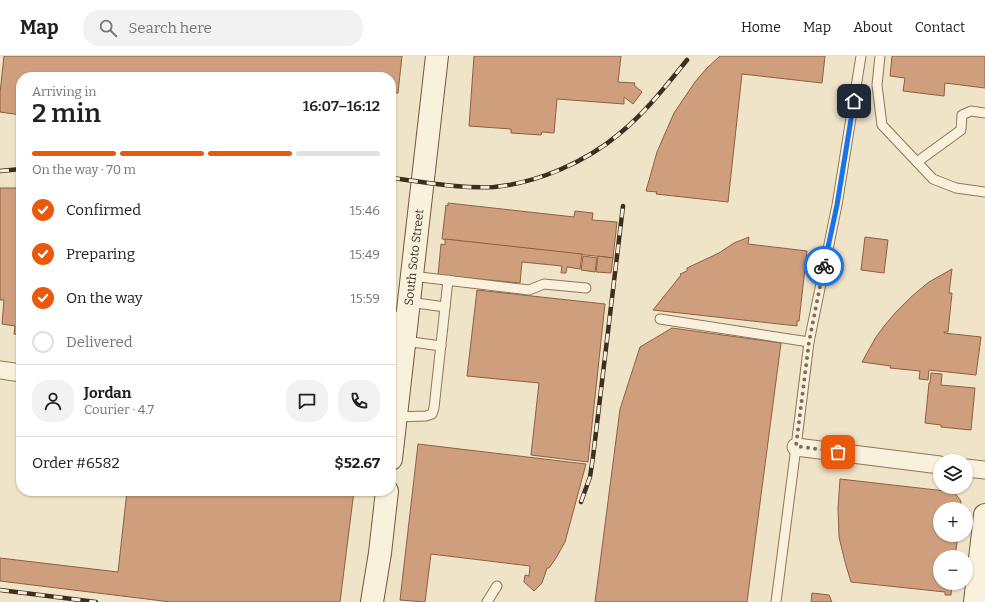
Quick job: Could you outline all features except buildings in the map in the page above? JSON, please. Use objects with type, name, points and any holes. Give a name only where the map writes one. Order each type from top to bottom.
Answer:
[{"type":"main road","name":"South Soto Street","points":[[396,397],[405,341],[402,312],[412,276],[437,56]]},
{"type":"main road","points":[[372,602],[380,553],[386,496]]},
{"type":"main road","points":[[974,602],[985,515]]},
{"type":"street","points":[[0,370],[16,372]]},
{"type":"street","points":[[796,446],[933,464]]},
{"type":"street","points":[[973,469],[985,470]]},
{"type":"lane","points":[[776,602],[809,342],[837,205],[861,56]]},
{"type":"lane","points":[[880,56],[876,85],[882,125],[933,179],[956,188],[985,192]]},
{"type":"lane","points":[[917,162],[961,130],[962,115],[971,111],[985,113]]},
{"type":"lane","points":[[412,276],[529,290],[544,284],[586,288]]},
{"type":"lane","points":[[396,416],[426,416],[432,414],[434,408],[448,280]]},
{"type":"lane","points":[[402,312],[445,308]]},
{"type":"lane","points":[[660,319],[809,342]]},
{"type":"lane","points":[[405,341],[441,346]]},
{"type":"lane","points":[[487,602],[497,586]]},
{"type":"railway","points":[[396,179],[455,186],[494,187],[527,181],[560,170],[592,154],[629,126],[655,99],[687,60]]},
{"type":"railway","points":[[0,171],[16,169]]},
{"type":"railway","points":[[581,502],[590,477],[593,457],[623,206]]},
{"type":"railway","points":[[0,590],[96,602]]},
{"type":"way so far","points":[[824,266],[809,342],[796,446],[838,452]]},
{"type":"route","points":[[824,266],[837,205],[854,101]]}]
